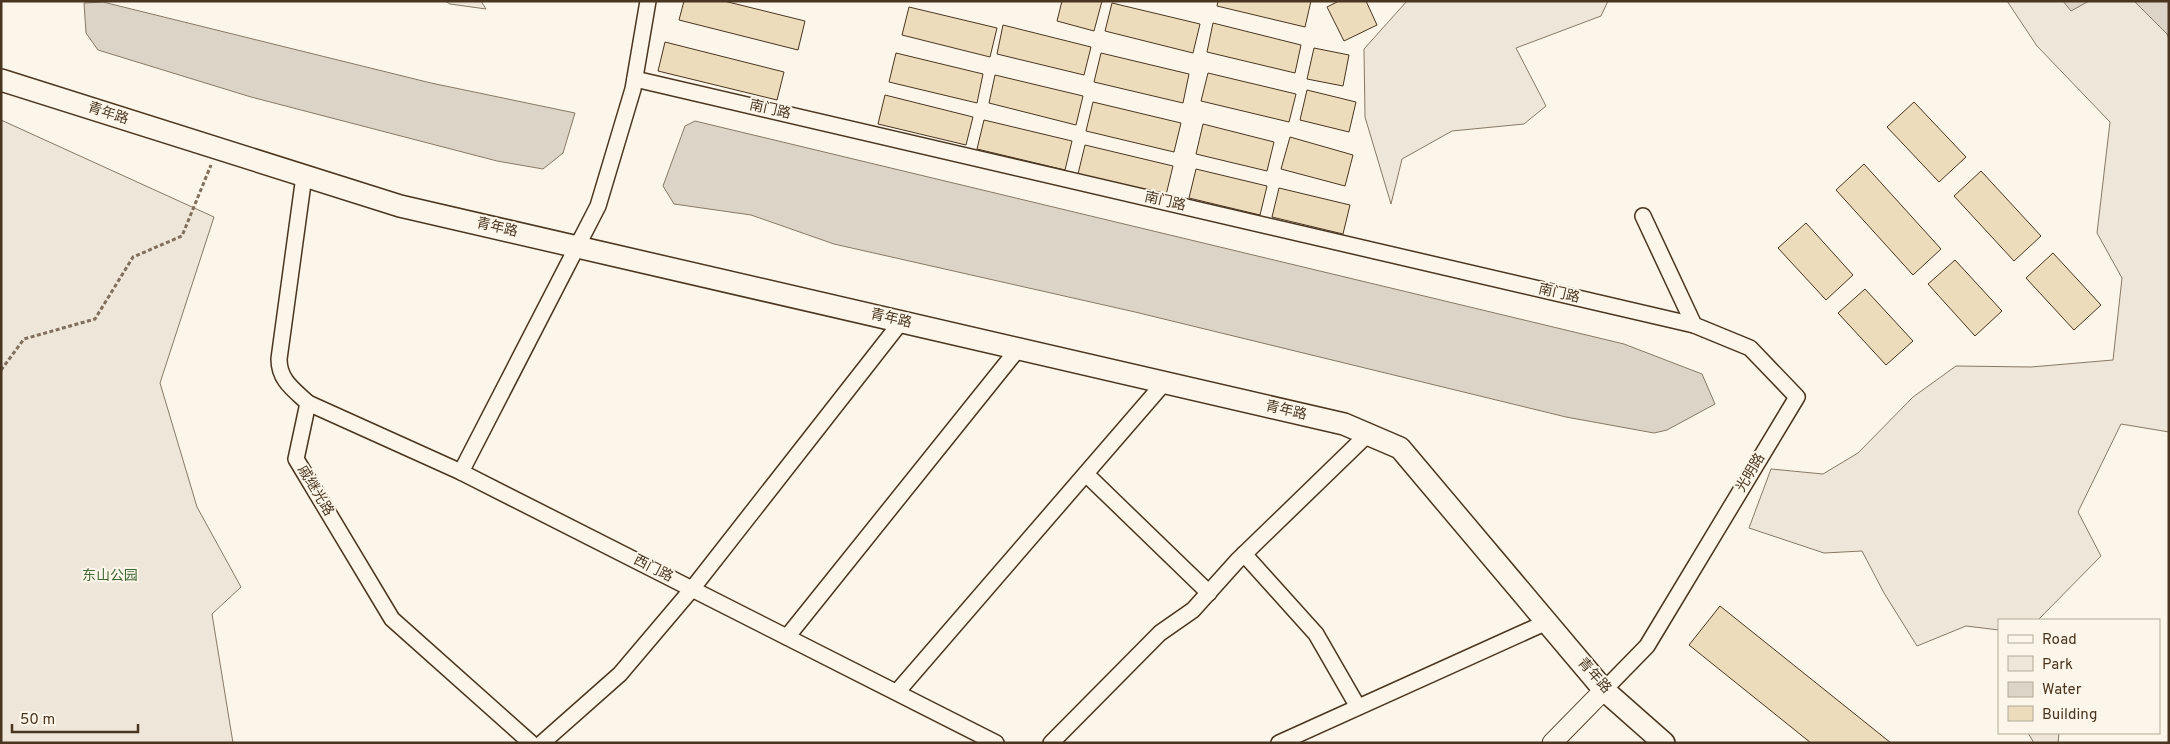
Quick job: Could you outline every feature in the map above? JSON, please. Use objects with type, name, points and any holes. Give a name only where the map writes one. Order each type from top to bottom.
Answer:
[{"type":"main road","name":"青年路","points":[[1,80],[400,206],[1344,424],[1400,448],[1604,690],[1664,743]]},
{"type":"street","points":[[461,472],[598,206],[634,84],[648,1]]},
{"type":"street","name":"南门路","points":[[634,84],[1694,325]]},
{"type":"street","points":[[304,176],[279,369],[284,381],[308,403]]},
{"type":"street","points":[[1643,216],[1694,325]]},
{"type":"street","points":[[542,743],[620,674],[692,589],[901,322]]},
{"type":"street","name":"光明路","points":[[1552,743],[1646,646],[1796,397],[1750,348],[1694,325]]},
{"type":"street","points":[[787,637],[1018,349]]},
{"type":"street","points":[[897,692],[1164,383]]},
{"type":"street","name":"西门路","points":[[308,403],[461,472],[996,743]]},
{"type":"street","name":"戚继光路","points":[[308,403],[296,458],[392,619],[530,743]]},
{"type":"street","points":[[1051,743],[1160,633],[1193,610],[1244,554],[1368,434]]},
{"type":"street","points":[[1086,474],[1208,593]]},
{"type":"street","points":[[1244,554],[1316,634],[1358,707]]},
{"type":"street","points":[[1279,743],[1547,622]]},
{"type":"path","points":[[1,370],[24,339],[95,319],[133,257],[182,236],[218,148]]},
{"type":"green space","points":[[445,1],[481,1],[486,9],[450,4]]},
{"type":"green space","points":[[1407,1],[1608,1],[1601,16],[1516,48],[1546,106],[1524,124],[1452,131],[1402,159],[1391,204],[1365,117],[1364,49]]},
{"type":"green space","points":[[2007,1],[2169,1],[2169,432],[2121,424],[2078,512],[2101,556],[2039,619],[1998,619],[1998,630],[1966,626],[1917,646],[1884,593],[1862,551],[1824,553],[1749,528],[1771,469],[1823,474],[1858,453],[1913,397],[1956,366],[2031,367],[2113,360],[2122,278],[2097,233],[2110,122],[2037,46]]},
{"type":"green space","name":"东山公园","points":[[1,120],[214,217],[160,383],[197,507],[241,587],[212,614],[233,743],[1,743]]},
{"type":"green space","points":[[2029,734],[2059,734],[2058,743],[2034,743]]},
{"type":"water","points":[[2063,1],[2089,1],[2071,11]]},
{"type":"water","points":[[2134,1],[2169,1],[2169,39],[2167,34]]},
{"type":"water","points":[[103,2],[431,83],[575,113],[563,153],[543,169],[497,161],[251,97],[98,50],[86,33],[84,3]]},
{"type":"water","points":[[695,121],[1624,344],[1702,374],[1715,404],[1667,430],[1654,433],[1566,417],[1135,312],[834,244],[751,215],[674,204],[663,186],[685,126]]},
{"type":"building","points":[[684,1],[724,1],[805,21],[798,50],[679,20]]},
{"type":"building","points":[[1062,1],[1102,1],[1094,31],[1057,21]]},
{"type":"building","points":[[1218,1],[1311,1],[1305,27],[1217,6]]},
{"type":"building","points":[[1339,1],[1366,1],[1377,25],[1344,41],[1327,7]]},
{"type":"building","points":[[1112,3],[1200,24],[1193,53],[1105,31]]},
{"type":"building","points":[[909,7],[997,28],[990,57],[902,35]]},
{"type":"building","points":[[1213,23],[1301,45],[1295,73],[1207,52]]},
{"type":"building","points":[[1003,25],[1091,47],[1084,75],[997,54]]},
{"type":"building","points":[[665,42],[784,72],[777,100],[658,71]]},
{"type":"building","points":[[1314,48],[1349,55],[1343,86],[1307,79]]},
{"type":"building","points":[[896,53],[983,74],[977,103],[889,82]]},
{"type":"building","points":[[1101,53],[1189,74],[1183,103],[1094,82]]},
{"type":"building","points":[[1208,73],[1296,94],[1289,122],[1201,101]]},
{"type":"building","points":[[995,75],[1083,96],[1076,125],[989,103]]},
{"type":"building","points":[[1307,90],[1356,102],[1349,132],[1300,120]]},
{"type":"building","points":[[885,95],[973,117],[966,145],[878,124]]},
{"type":"building","points":[[1093,102],[1181,123],[1174,152],[1086,131]]},
{"type":"building","points":[[1914,102],[1966,157],[1939,182],[1887,127]]},
{"type":"building","points":[[984,120],[1072,141],[1065,170],[977,149]]},
{"type":"building","points":[[1203,124],[1274,142],[1267,171],[1196,154]]},
{"type":"building","points":[[1290,137],[1353,155],[1345,186],[1281,169]]},
{"type":"building","points":[[1085,145],[1173,166],[1166,195],[1078,174]]},
{"type":"building","points":[[1864,164],[1941,249],[1913,275],[1836,190]]},
{"type":"building","points":[[1196,169],[1267,186],[1260,215],[1189,198]]},
{"type":"building","points":[[1981,171],[2041,236],[2014,261],[1954,196]]},
{"type":"building","points":[[1279,188],[1350,205],[1343,234],[1272,217]]},
{"type":"building","points":[[1806,223],[1853,275],[1826,300],[1778,248]]},
{"type":"building","points":[[2053,253],[2101,305],[2074,330],[2026,278]]},
{"type":"building","points":[[1955,260],[2002,311],[1975,336],[1928,284]]},
{"type":"building","points":[[1865,289],[1913,341],[1886,365],[1838,313]]},
{"type":"building","points":[[1720,606],[1891,743],[1811,743],[1689,645]]}]
